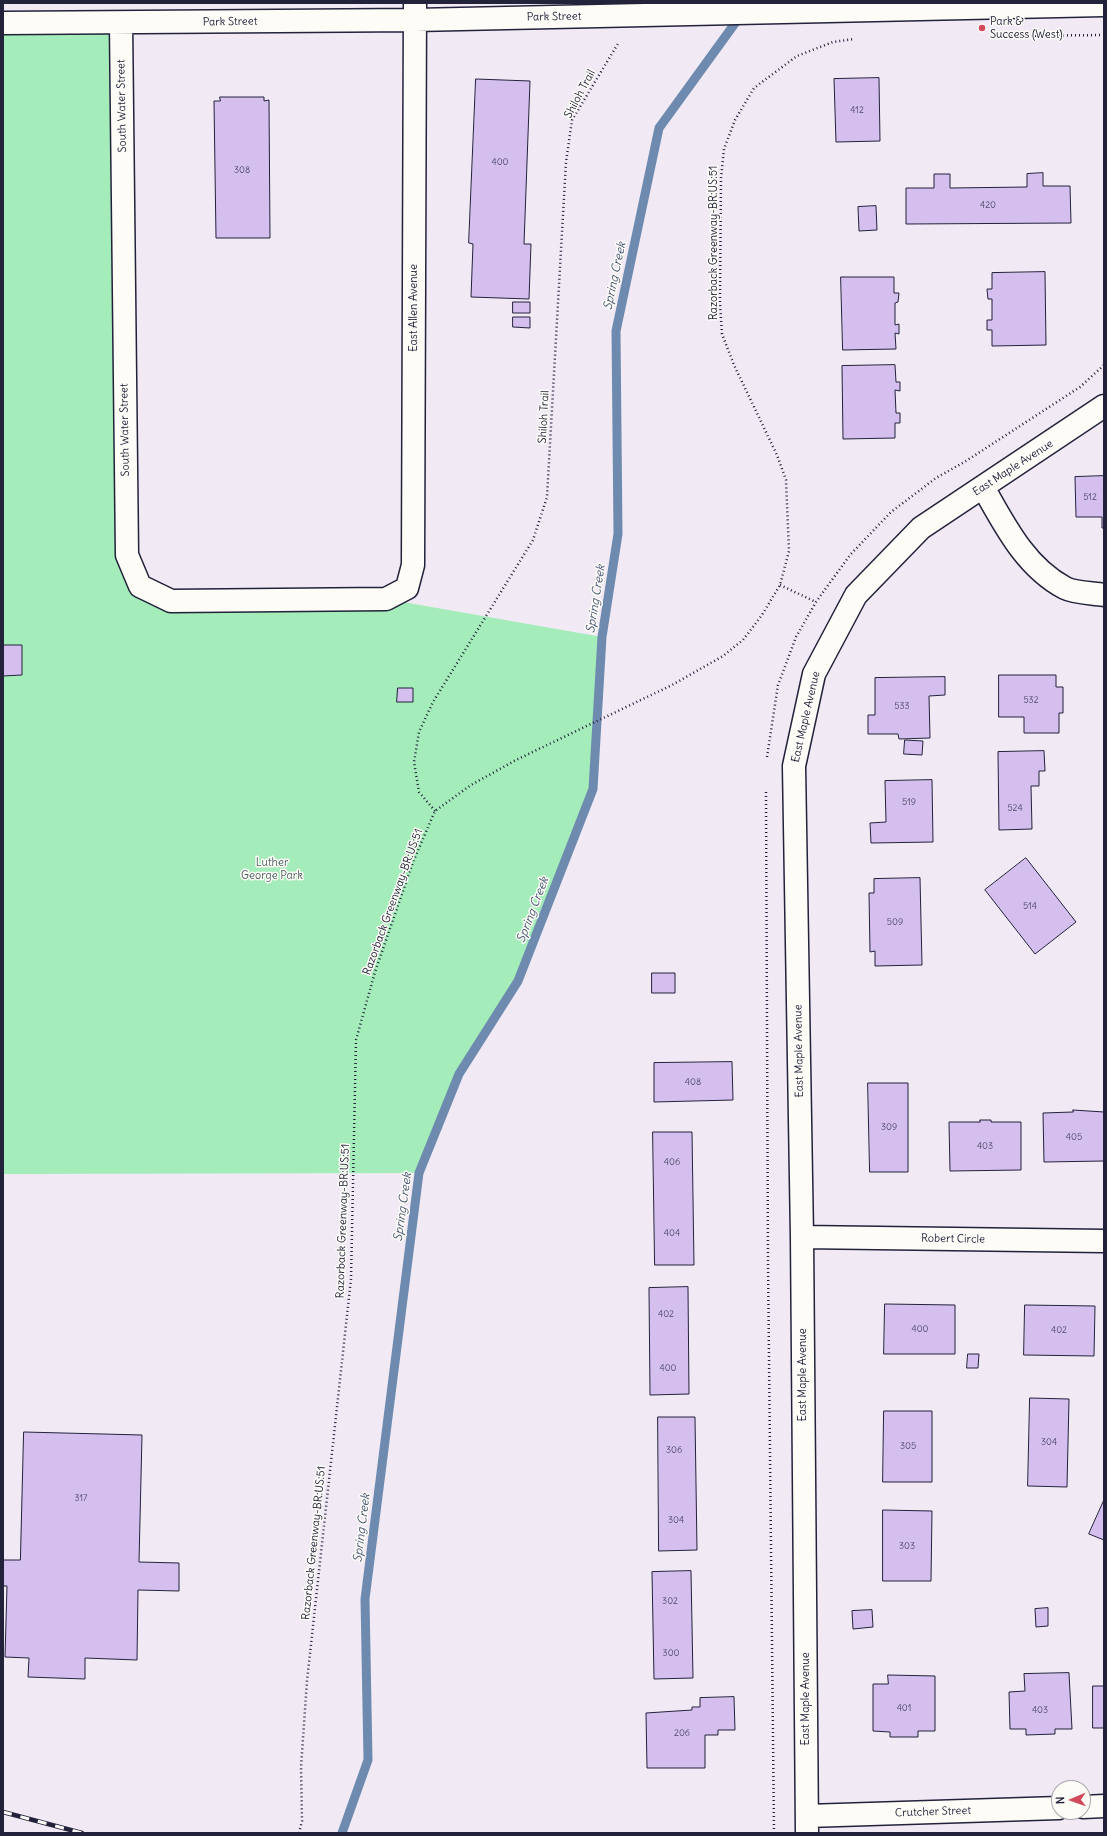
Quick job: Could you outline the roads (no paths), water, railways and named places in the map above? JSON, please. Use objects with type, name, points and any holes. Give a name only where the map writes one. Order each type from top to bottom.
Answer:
[{"type":"street","name":"Park Street","points":[[3,24],[121,23],[415,12],[635,16],[1104,5]]},
{"type":"street","name":"East Allen Avenue","points":[[386,599],[407,588],[413,565],[415,12]]},
{"type":"street","name":"South Water Street","points":[[121,23],[127,556],[140,586],[171,601],[386,599]]},
{"type":"street","name":"East Maple Avenue","points":[[807,1825],[802,1237],[794,766],[814,674],[856,595],[921,528],[1057,439],[1104,406]]},
{"type":"street","points":[[983,487],[1006,527],[1035,567],[1066,588],[1104,595]]},
{"type":"street","name":"Robert Circle","points":[[802,1237],[1104,1241]]},
{"type":"street","points":[[1091,1807],[1104,1806]]},
{"type":"street","name":"Crutcher Street","points":[[807,1825],[1051,1809]]},
{"type":"waterway","name":"Spring Creek","points":[[342,1833],[368,1760],[365,1599],[419,1173],[459,1074],[518,981],[593,789],[602,637],[618,534],[616,331],[659,128],[741,15]]},
{"type":"railway","points":[[3,1812],[82,1833]]},
{"type":"place","name":"Park & Success (West)","points":[[982,28]]},
{"type":"park label","name":"Luther George Park","points":[[272,869]]}]
